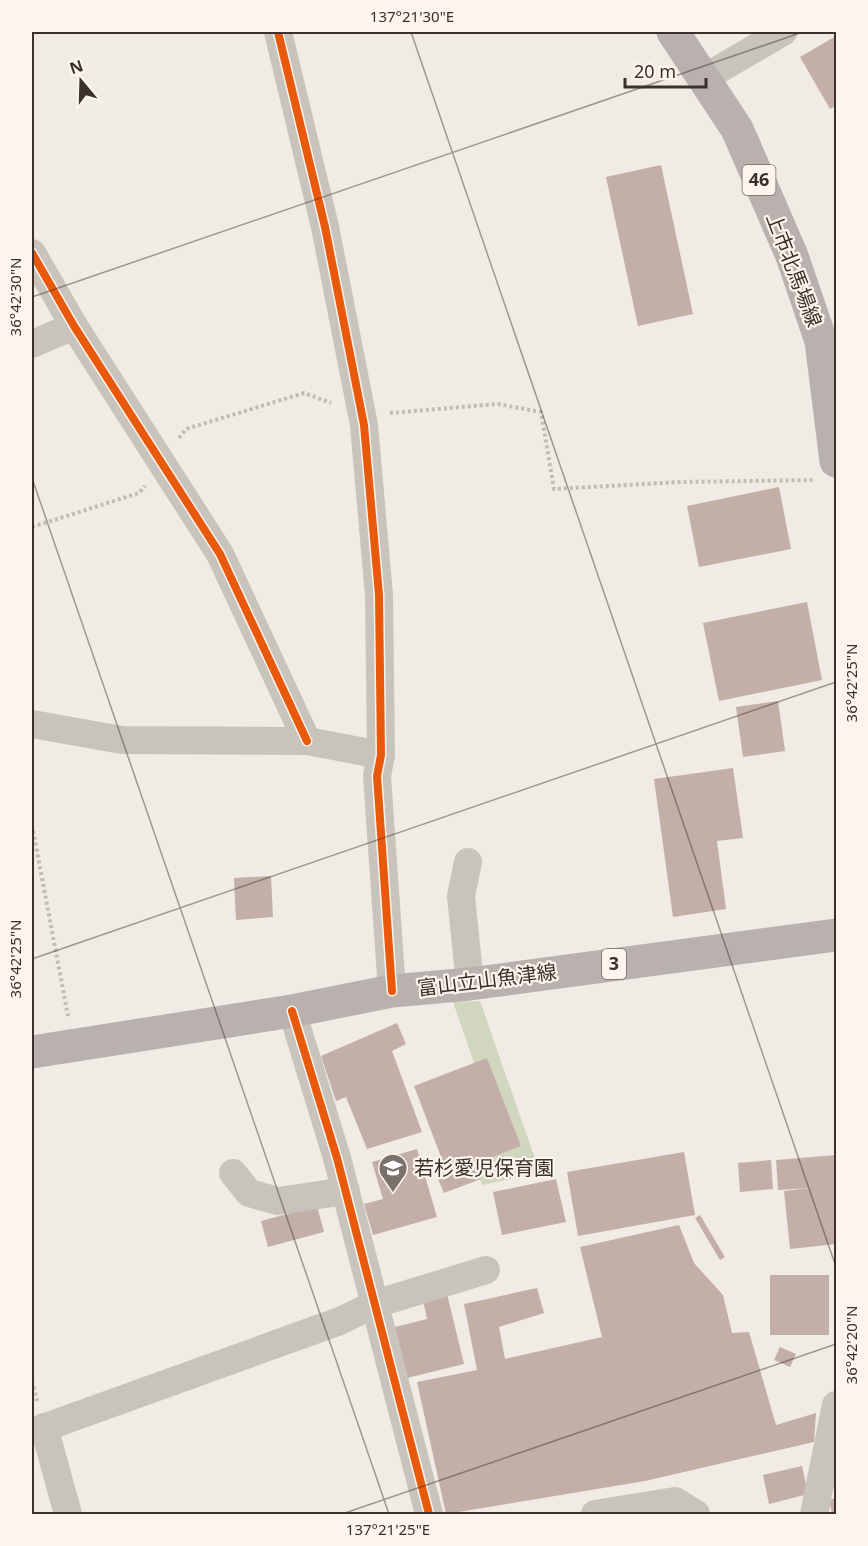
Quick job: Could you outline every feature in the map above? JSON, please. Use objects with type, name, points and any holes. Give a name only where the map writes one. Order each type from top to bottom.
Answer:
[{"type":"main road","name":"上市北馬場線","points":[[673,32],[737,129],[829,343],[831,471]]},
{"type":"main road","name":"富山立山魚津線","points":[[32,1052],[292,1011],[392,991],[470,984],[837,935]]},
{"type":"street","points":[[278,32],[326,227],[362,415],[380,595],[381,755],[377,776],[392,991]]},
{"type":"street","points":[[704,78],[783,32]]},
{"type":"street","points":[[32,253],[74,326],[220,554],[307,741]]},
{"type":"street","points":[[32,344],[74,326]]},
{"type":"street","points":[[32,724],[122,740],[307,741],[381,755]]},
{"type":"street","points":[[468,862],[461,896],[470,984]]},
{"type":"street","points":[[292,1011],[346,1191],[429,1515]]},
{"type":"street","points":[[233,1173],[249,1193],[278,1201],[346,1191]]},
{"type":"street","points":[[68,1515],[38,1430],[340,1321],[375,1304],[486,1270]]},
{"type":"street","points":[[814,1515],[837,1405]]},
{"type":"street","points":[[595,1515],[675,1501],[696,1515]]},
{"type":"path","points":[[32,526],[140,493],[186,429],[304,393],[362,415],[498,404],[541,412],[555,489],[831,471]]},
{"type":"path","points":[[32,825],[72,1045]]},
{"type":"green space","points":[[480,1001],[540,1173],[482,1185],[475,1164],[521,1146],[487,1059],[474,1063],[453,1002]]},
{"type":"building","points":[[836,36],[836,106],[830,109],[800,57]]},
{"type":"building","points":[[661,165],[693,314],[638,326],[606,177]]},
{"type":"building","points":[[779,487],[791,549],[699,567],[687,506]]},
{"type":"building","points":[[807,602],[822,680],[719,701],[703,623]]},
{"type":"building","points":[[778,701],[785,751],[743,757],[736,707]]},
{"type":"building","points":[[733,768],[743,838],[717,841],[726,909],[673,917],[654,779]]},
{"type":"building","points":[[271,876],[273,917],[236,920],[234,878]]},
{"type":"building","points":[[397,1023],[406,1044],[392,1051],[422,1132],[367,1149],[346,1097],[336,1101],[321,1056]]},
{"type":"building","points":[[487,1058],[521,1146],[475,1164],[481,1179],[444,1193],[436,1174],[446,1170],[414,1086]]},
{"type":"building","points":[[417,1149],[437,1217],[373,1235],[364,1204],[383,1199],[372,1162]]},
{"type":"building","points":[[684,1152],[695,1215],[578,1236],[567,1172]]},
{"type":"building","points":[[836,1155],[836,1244],[790,1249],[784,1191],[810,1188],[778,1190],[776,1160]]},
{"type":"building","points":[[771,1160],[773,1189],[740,1192],[738,1163]]},
{"type":"building","points":[[556,1179],[566,1222],[502,1235],[493,1192]]},
{"type":"building","points":[[317,1206],[324,1232],[268,1247],[261,1221]]},
{"type":"building","points":[[700,1215],[725,1257],[720,1260],[695,1218]]},
{"type":"building","points":[[679,1225],[694,1263],[723,1295],[732,1333],[749,1332],[776,1425],[816,1413],[814,1442],[645,1481],[446,1514],[417,1382],[477,1370],[464,1304],[537,1288],[544,1313],[499,1327],[505,1359],[602,1337],[580,1247]]},
{"type":"building","points":[[770,1275],[829,1275],[829,1335],[770,1335]]},
{"type":"building","points":[[447,1294],[464,1364],[407,1378],[395,1327],[427,1319],[423,1300]]},
{"type":"building","points":[[780,1347],[796,1354],[790,1367],[774,1360]]},
{"type":"building","points":[[802,1466],[808,1494],[769,1504],[763,1475]]},
{"type":"building","points":[[836,1498],[836,1514],[832,1514],[829,1500]]},
{"type":"cycle path","points":[[278,32],[325,227],[364,425],[379,595],[381,755],[377,776],[392,991]]},
{"type":"cycle path","points":[[32,253],[74,326],[220,554],[307,741]]},
{"type":"cycle path","points":[[292,1011],[337,1158],[429,1514]]},
{"type":"place","name":"若杉愛児保育園","points":[[393,1194]]}]
